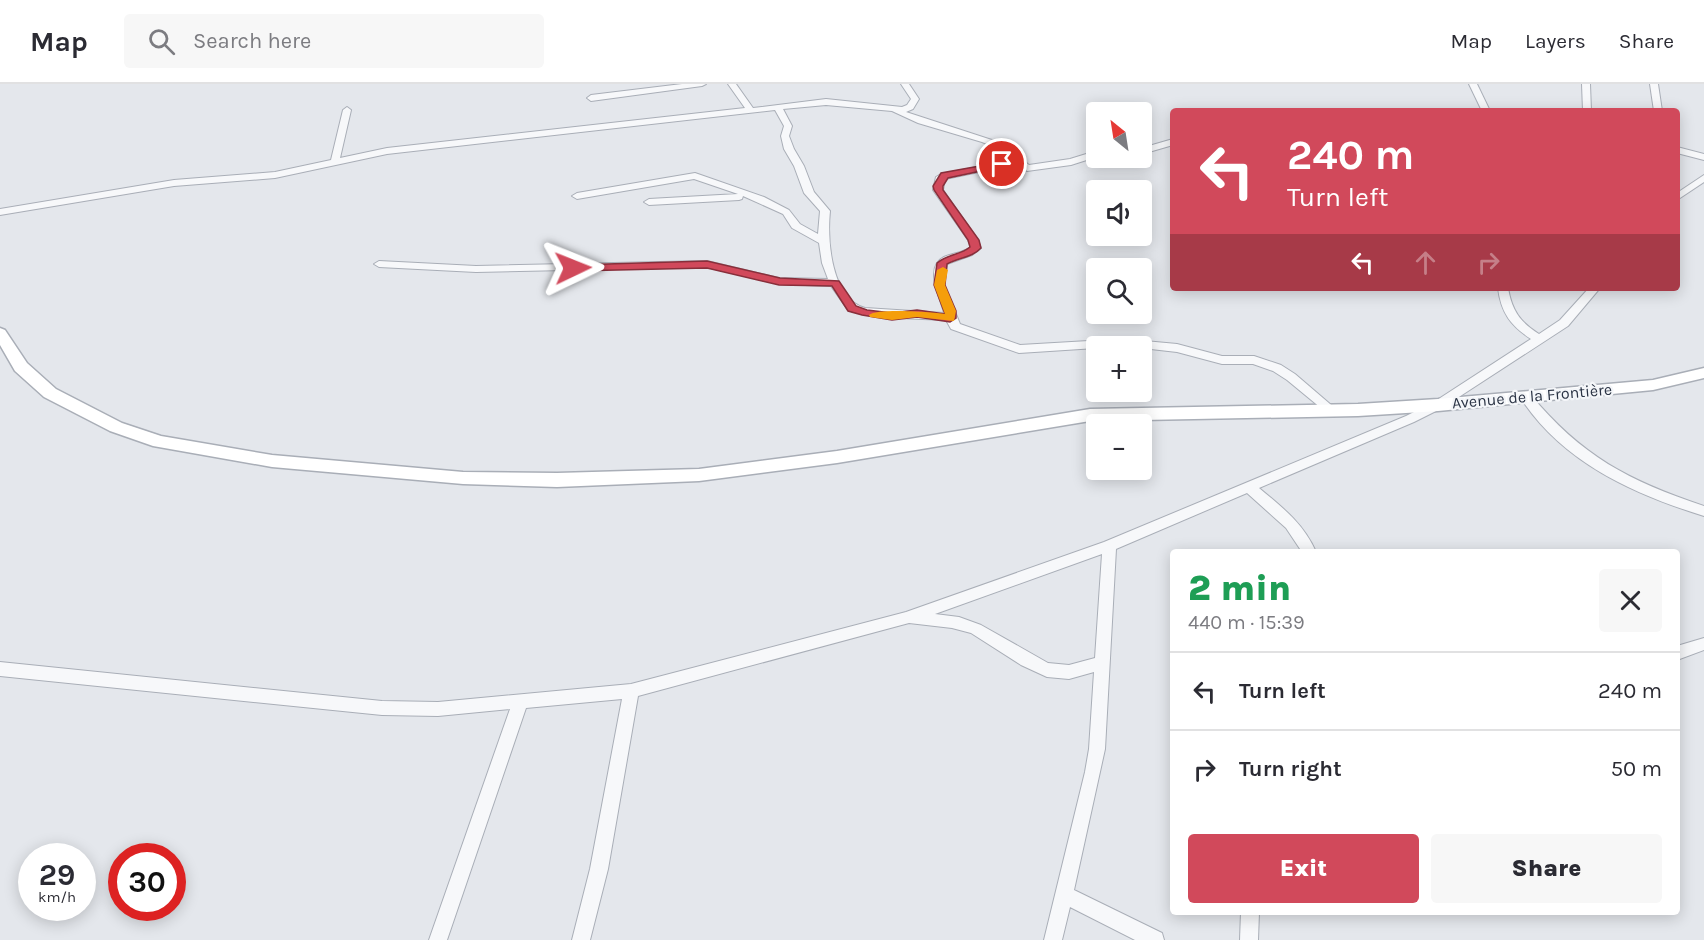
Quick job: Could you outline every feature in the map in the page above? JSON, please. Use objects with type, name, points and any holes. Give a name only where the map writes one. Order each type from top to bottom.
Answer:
[{"type":"street","points":[[591,98],[702,84]]},
{"type":"street","points":[[732,84],[750,110]]},
{"type":"street","points":[[0,212],[174,183],[275,175],[335,160],[399,149],[777,106],[844,103],[896,110],[914,104],[915,99],[904,84]]},
{"type":"street","points":[[1473,84],[1485,108]]},
{"type":"street","points":[[1586,84],[1587,108]]},
{"type":"street","points":[[1654,84],[1658,108]]},
{"type":"street","points":[[777,106],[788,126],[785,136],[789,149],[799,166],[809,193],[825,211],[822,229],[825,261],[835,283],[852,308],[866,313],[892,316],[917,314],[950,318]]},
{"type":"street","points":[[335,160],[347,110]]},
{"type":"street","points":[[896,110],[913,119],[999,146],[1027,168],[1086,156]]},
{"type":"street","points":[[1152,148],[1170,143]]},
{"type":"street","points":[[1680,151],[1704,157]]},
{"type":"street","points":[[1020,161],[941,177],[938,190],[973,240],[976,248],[970,253],[952,257],[942,263],[939,285],[955,326],[1019,349],[1123,343],[1177,348],[1222,360],[1254,360],[1282,371],[1331,410]]},
{"type":"street","points":[[577,196],[695,176],[753,196],[786,212],[796,226],[823,241]]},
{"type":"street","points":[[1680,195],[1704,178]]},
{"type":"street","points":[[649,202],[753,196]]},
{"type":"street","points":[[379,264],[498,268],[701,264],[747,272],[779,281],[835,283]]},
{"type":"street","points":[[1503,291],[1505,308],[1510,318],[1539,339]]},
{"type":"street","points":[[0,669],[382,708],[438,709],[631,691],[906,618],[1110,546],[1338,450],[1438,405],[1564,323],[1592,291]]},
{"type":"street","name":"Avenue de la Frontière","points":[[0,333],[21,367],[50,393],[116,427],[159,442],[272,461],[464,478],[557,480],[699,475],[837,457],[1090,415],[1358,410],[1438,405],[1653,385],[1704,373]]},
{"type":"street","points":[[1526,397],[1554,430],[1599,466],[1672,501],[1704,511]]},
{"type":"street","points":[[1248,486],[1295,529],[1308,549]]},
{"type":"street","points":[[1053,940],[1093,772],[1103,662],[1106,575],[1110,546]]},
{"type":"street","points":[[906,618],[949,620],[962,624],[979,631],[1035,664],[1057,672],[1070,672],[1103,662]]},
{"type":"street","points":[[1680,652],[1704,644]]},
{"type":"street","points":[[581,940],[599,869],[631,691]]},
{"type":"street","points":[[438,940],[520,703]]},
{"type":"street","points":[[1063,894],[1155,940]]},
{"type":"street","points":[[1249,940],[1250,915]]},
{"type":"slow traffic","points":[[874,315],[917,314],[950,318],[950,311],[939,285],[943,270]]},
{"type":"route","points":[[573,268],[707,264],[779,281],[835,283],[852,308],[866,313],[892,316],[917,314],[950,318],[950,311],[939,285],[943,272],[942,263],[952,257],[975,251],[976,248],[973,240],[938,190],[941,177],[1002,164]]}]
